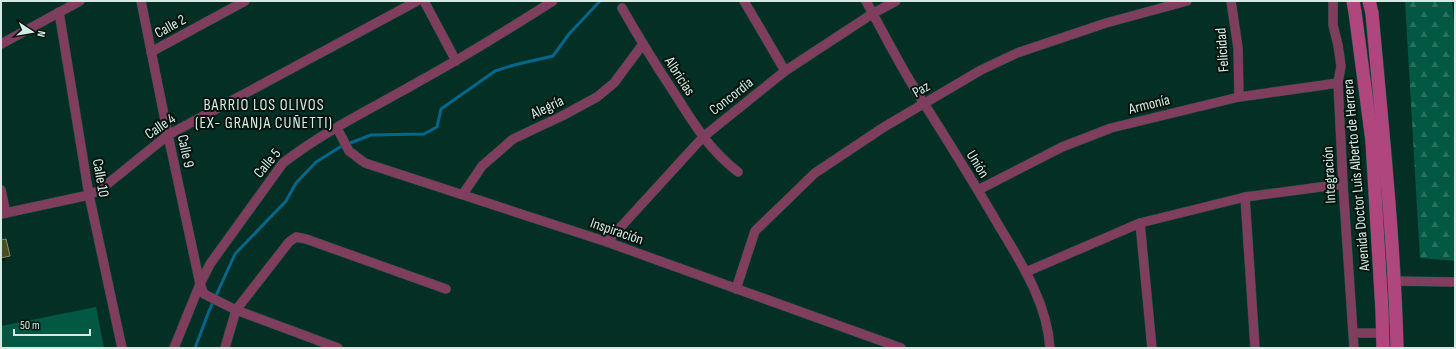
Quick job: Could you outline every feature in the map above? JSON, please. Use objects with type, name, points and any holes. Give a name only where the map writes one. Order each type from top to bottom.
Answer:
[{"type":"main road","name":"Avenida Doctor Luis Alberto de Herrera","points":[[1352,1],[1356,12],[1372,141],[1383,348]]},
{"type":"main road","name":"Avenida Doctor Luis Alberto de Herrera","points":[[1368,1],[1372,14],[1394,281],[1397,348]]},
{"type":"street","points":[[1,44],[80,1]]},
{"type":"street","name":"Calle 9","points":[[141,1],[200,284]]},
{"type":"street","name":"Calle 2","points":[[151,52],[244,1]]},
{"type":"street","name":"Calle 4","points":[[3,214],[89,195],[100,190],[168,134],[417,1]]},
{"type":"street","points":[[424,1],[456,62]]},
{"type":"street","name":"Calle 5","points":[[174,348],[200,284],[210,264],[282,162],[337,128],[456,62],[542,4],[553,1]]},
{"type":"street","points":[[744,1],[785,71]]},
{"type":"street","name":"Unión","points":[[866,1],[924,103],[978,190],[1026,272],[1040,300],[1050,337],[1050,348]]},
{"type":"street","name":"Concordia","points":[[608,242],[703,137],[785,71],[873,13],[896,1]]},
{"type":"street","name":"Paz","points":[[736,289],[755,232],[815,173],[884,127],[982,70],[1017,53],[1106,23],[1187,1]]},
{"type":"street","name":"Felicidad","points":[[1231,1],[1238,48],[1239,96]]},
{"type":"street","name":"Integración","points":[[1333,1],[1333,25],[1341,66],[1338,83],[1354,348]]},
{"type":"street","name":"Albricias","points":[[622,8],[642,44],[703,137],[724,161],[738,172]]},
{"type":"street","name":"Calle 10","points":[[59,12],[89,195],[122,348]]},
{"type":"street","name":"Alegría","points":[[463,194],[482,166],[513,139],[562,116],[597,97],[603,92],[614,82],[642,44]]},
{"type":"street","name":"Armonía","points":[[978,190],[1062,147],[1110,128],[1239,96],[1338,83]]},
{"type":"street","name":"Inspiración","points":[[337,128],[349,151],[365,163],[608,242],[901,348]]},
{"type":"street","points":[[1026,272],[1140,223],[1244,197],[1343,184]]},
{"type":"street","points":[[1,190],[3,214]]},
{"type":"street","points":[[1244,197],[1255,348]]},
{"type":"street","points":[[1140,223],[1152,348]]},
{"type":"street","points":[[225,348],[236,310],[289,242],[296,237],[306,239],[446,289]]},
{"type":"street","points":[[1394,281],[1455,282]]},
{"type":"street","points":[[200,284],[204,294],[236,310],[338,348]]},
{"type":"street","points":[[1353,333],[1383,333]]},
{"type":"green space","points":[[1405,1],[1452,1],[1455,29],[1455,261],[1420,258]]},
{"type":"green space","points":[[96,307],[104,348],[1,348],[1,326]]},
{"type":"building","points":[[6,239],[10,256],[1,258],[1,240]]},
{"type":"waterway","points":[[195,348],[209,311],[235,254],[286,201],[296,183],[316,162],[340,147],[371,135],[424,134],[437,127],[441,109],[495,71],[553,56],[569,34],[600,1]]},
{"type":"district","name":"BARRIO LOS OLIVOS (EX- GRANJA CUÑETTI)","points":[[264,113]]}]
